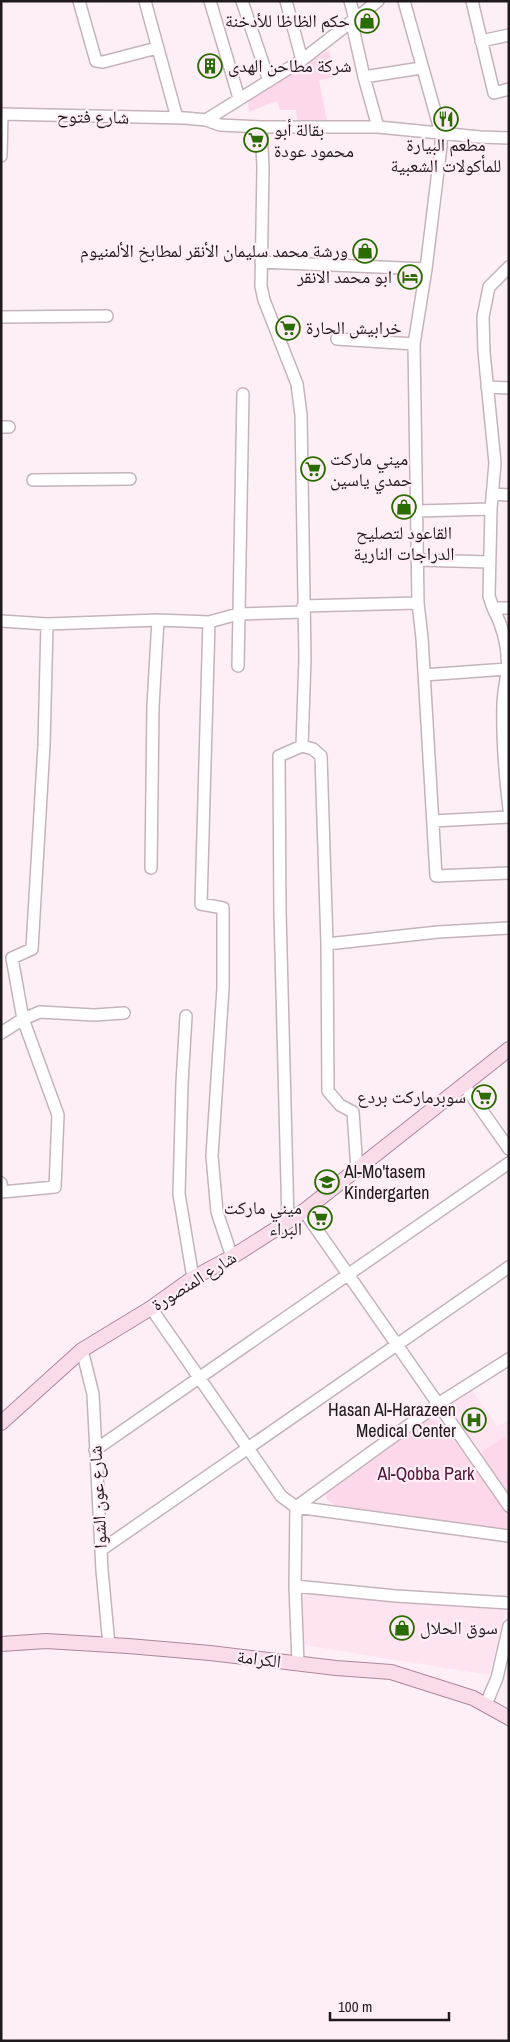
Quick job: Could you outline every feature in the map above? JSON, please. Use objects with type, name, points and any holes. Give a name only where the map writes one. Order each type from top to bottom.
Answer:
[{"type":"main road","name":"شارع المنصورة","points":[[1,1423],[82,1350],[151,1308],[193,1278],[232,1257],[304,1211],[509,1049]]},
{"type":"main road","name":"الكرامة","points":[[1,1644],[46,1640],[210,1653],[298,1664],[391,1672],[432,1684],[486,1704],[509,1718]]},
{"type":"street","points":[[79,1],[96,61],[102,62],[157,48]]},
{"type":"street","points":[[145,1],[157,48],[181,118]]},
{"type":"street","points":[[210,1],[239,98]]},
{"type":"street","points":[[242,1],[269,82]]},
{"type":"street","points":[[286,1],[302,60]]},
{"type":"street","points":[[350,1],[354,19],[353,28],[364,78],[378,127]]},
{"type":"street","points":[[206,120],[302,60],[378,1]]},
{"type":"street","points":[[404,1],[421,68],[441,133],[426,269],[414,344],[418,603],[436,876],[509,873]]},
{"type":"street","points":[[472,1],[480,41],[494,93],[509,89]]},
{"type":"street","points":[[480,41],[509,34]]},
{"type":"street","points":[[364,78],[421,68]]},
{"type":"street","points":[[1,156],[2,114]]},
{"type":"street","name":"شارع فتوح","points":[[2,114],[181,118],[206,120],[220,124],[262,127],[378,127],[509,138]]},
{"type":"street","points":[[262,127],[261,286],[264,300],[297,384],[300,399],[305,658],[302,746]]},
{"type":"street","points":[[262,262],[426,269]]},
{"type":"street","points":[[509,267],[489,287],[484,317],[487,387],[495,463],[491,509],[489,596],[492,608],[504,633],[507,669],[505,770],[509,809]]},
{"type":"street","points":[[1,317],[107,316]]},
{"type":"street","points":[[337,339],[414,344]]},
{"type":"street","points":[[487,387],[509,388]]},
{"type":"street","points":[[238,666],[243,394]]},
{"type":"street","points":[[33,480],[130,479]]},
{"type":"street","points":[[492,494],[509,495]]},
{"type":"street","points":[[417,511],[491,509]]},
{"type":"street","points":[[417,560],[489,562]]},
{"type":"street","points":[[1,622],[47,624],[158,620],[209,622],[238,614],[418,603]]},
{"type":"street","points":[[492,608],[509,608]]},
{"type":"street","points":[[151,868],[153,706],[158,620]]},
{"type":"street","points":[[209,622],[201,904],[223,908],[223,988],[218,1093],[212,1156],[217,1212],[232,1257]]},
{"type":"street","points":[[1,1184],[2,1192],[55,1187],[58,1115],[23,1019],[12,958],[32,949],[44,745],[47,624]]},
{"type":"street","points":[[424,675],[507,669]]},
{"type":"street","points":[[288,1222],[280,912],[279,756],[302,746],[313,749],[321,756],[327,944],[328,1090],[340,1105],[353,1112],[357,1170]]},
{"type":"street","points":[[433,821],[509,817]]},
{"type":"street","points":[[327,944],[438,932],[509,928]]},
{"type":"street","points":[[1,1032],[23,1019],[40,1012],[94,1015],[124,1013]]},
{"type":"street","points":[[186,1016],[179,1194],[193,1278]]},
{"type":"street","points":[[464,1085],[509,1149]]},
{"type":"street","points":[[95,1450],[509,1164]]},
{"type":"street","points":[[304,1211],[509,1506]]},
{"type":"street","points":[[101,1550],[509,1267]]},
{"type":"street","points":[[151,1308],[200,1376],[281,1496],[296,1507],[509,1536]]},
{"type":"street","name":"شارع عون الشوا","points":[[82,1350],[93,1394],[101,1550],[109,1645]]},
{"type":"street","points":[[296,1507],[438,1404],[509,1359]]},
{"type":"street","points":[[296,1507],[295,1586],[298,1664]]},
{"type":"street","points":[[295,1586],[396,1596],[509,1603]]},
{"type":"street","points":[[486,1704],[497,1678],[509,1626]]},
{"type":"shaded area","name":"Hasan Al-Harazeen Medical Center","points":[[472,1390],[498,1427],[509,1420],[509,1442],[504,1436],[479,1454],[451,1412],[452,1404]]},
{"type":"shaded area","name":"سوق الحلال","points":[[301,1591],[506,1610],[489,1675],[304,1645]]},
{"type":"green space","points":[[329,50],[335,77],[319,80],[327,121],[297,122],[296,110],[280,110],[277,101],[249,112],[248,102]]},
{"type":"green space","name":"Al-Qobba Park","points":[[429,1419],[440,1421],[509,1515],[509,1527],[503,1529],[335,1505],[327,1500],[326,1495],[329,1492]]},
{"type":"green space","points":[[504,1436],[509,1443],[509,1494],[479,1454]]},
{"type":"place","name":"حكم الظاظا للأدخنة","points":[[367,21]]},
{"type":"place","name":"شركة مطاحن الهدى","points":[[210,66]]},
{"type":"place","name":"مطعم البيارة للمأكولات الشعبية","points":[[446,119]]},
{"type":"place","name":"بقالة أبو محمود عودة","points":[[256,140]]},
{"type":"place","name":"ورشة محمد سليمان الأنقر لمطابخ الألمنيوم","points":[[365,251]]},
{"type":"place","name":"ابو محمد الانقر","points":[[410,277]]},
{"type":"place","name":"خرابيش الحارة","points":[[288,328]]},
{"type":"place","name":"ميني ماركت حمدي ياسين","points":[[313,469]]},
{"type":"place","name":"القاعود لتصليح الدراجات النارية","points":[[404,507]]},
{"type":"place","name":"سوبرماركت بردع","points":[[484,1097]]},
{"type":"place","name":"Al-Mo'tasem Kindergarten","points":[[327,1182]]},
{"type":"place","name":"ميني ماركت البراء","points":[[320,1218]]},
{"type":"place","name":"Hasan Al-Harazeen Medical Center","points":[[474,1420]]},
{"type":"place","name":"سوق الحلال","points":[[402,1628]]}]
